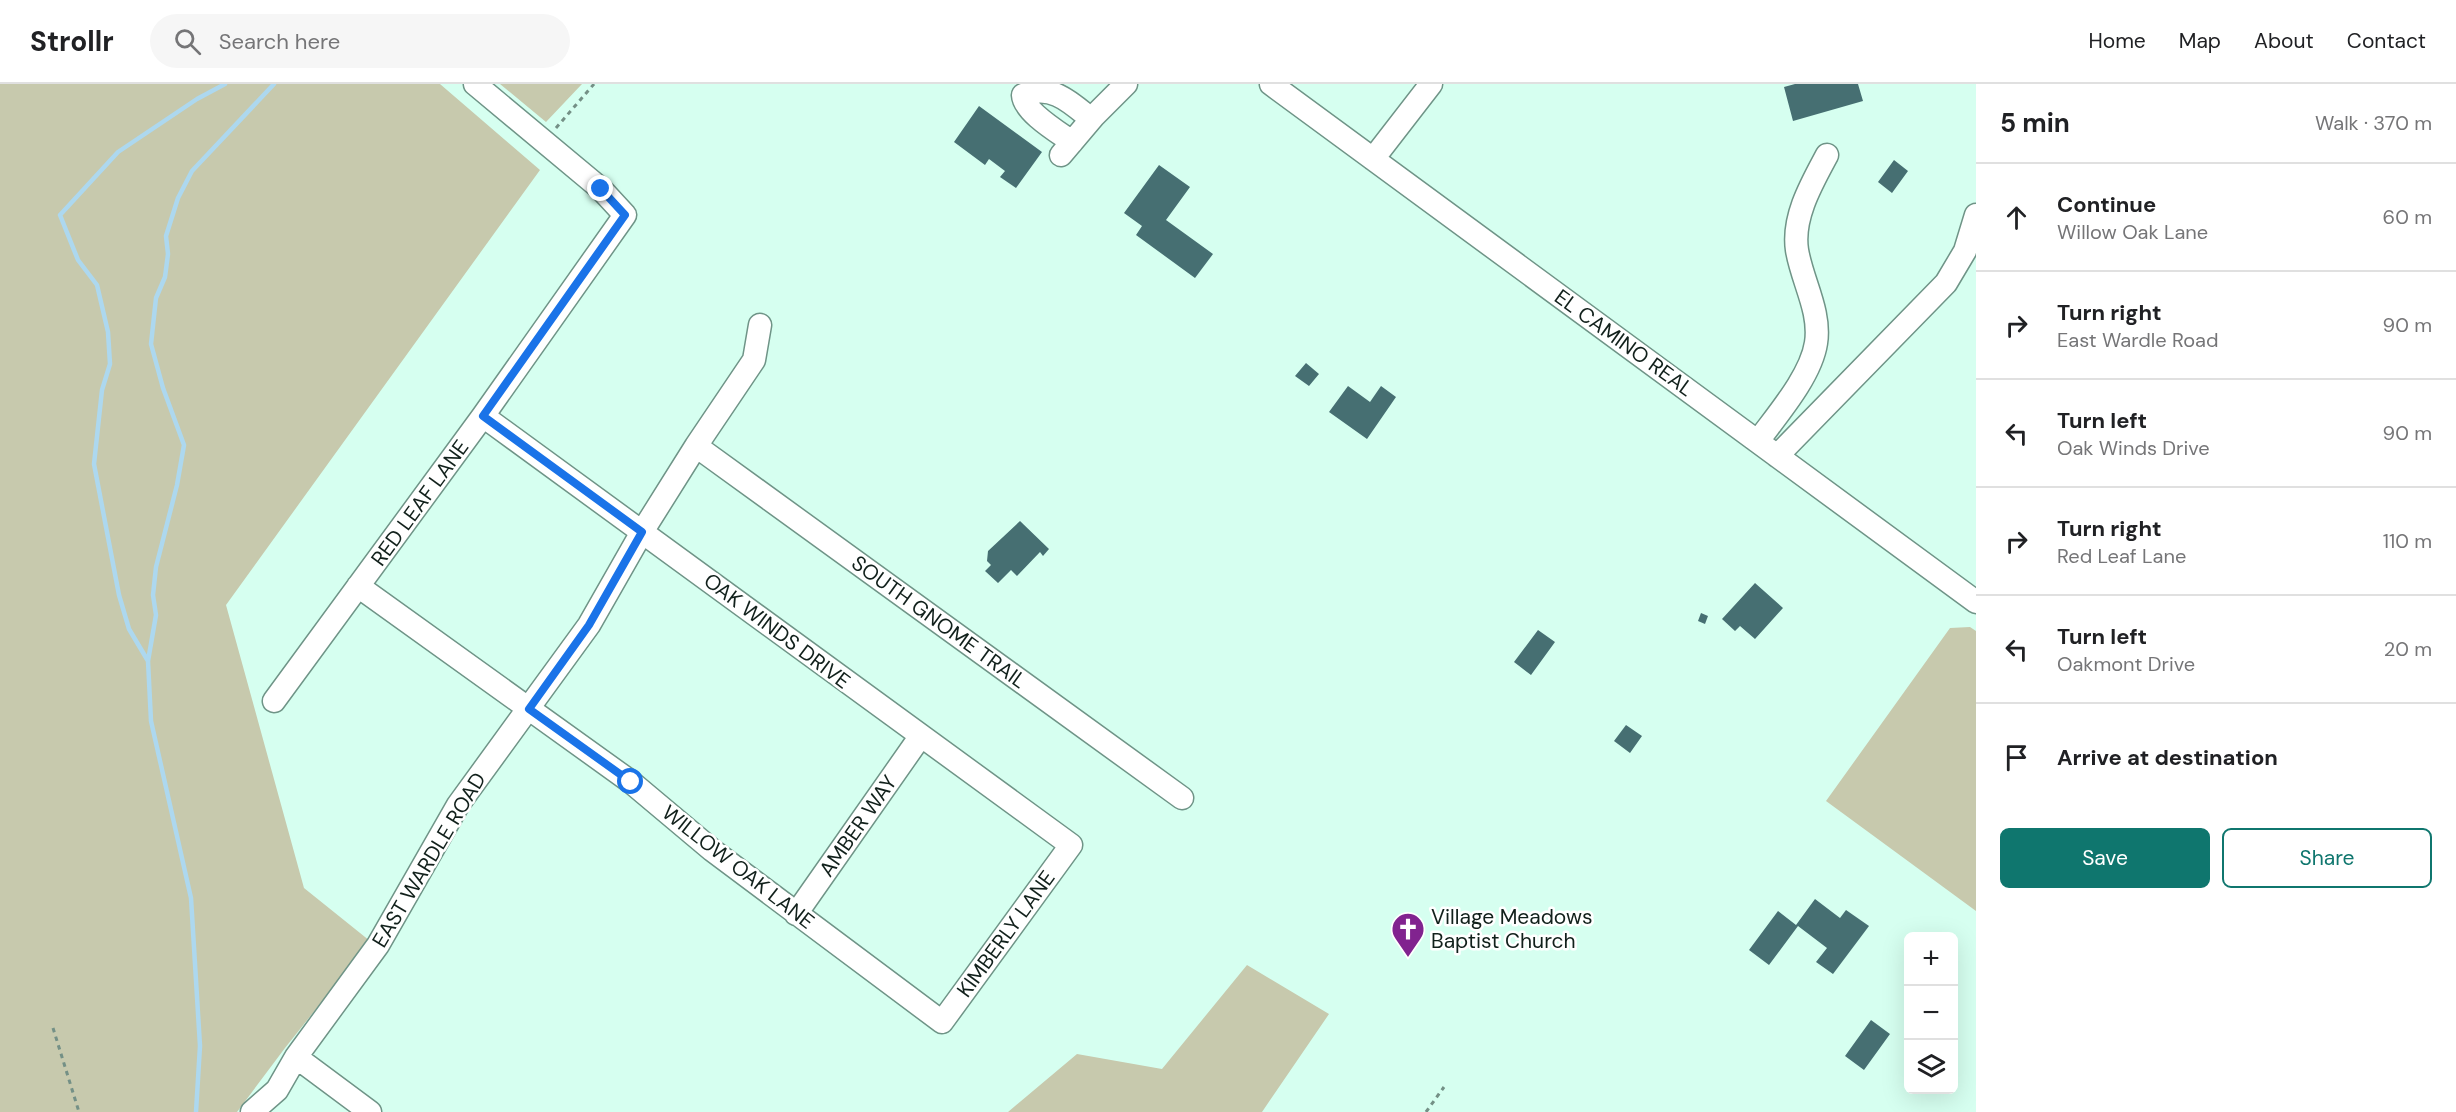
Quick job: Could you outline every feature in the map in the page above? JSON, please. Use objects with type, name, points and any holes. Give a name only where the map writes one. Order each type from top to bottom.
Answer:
[{"type":"street","points":[[475,84],[545,141]]},
{"type":"street","points":[[1091,119],[1054,90],[1034,89],[1023,95],[1023,103],[1066,149],[1091,119],[1126,84]]},
{"type":"street","name":"EL CAMINO REAL","points":[[1270,84],[1976,602]]},
{"type":"street","points":[[1374,159],[1431,84]]},
{"type":"street","name":"RED LEAF LANE","points":[[274,700],[483,416],[625,215],[601,189],[545,141]]},
{"type":"street","points":[[1758,441],[1802,376],[1816,344],[1813,306],[1797,249],[1803,208],[1811,185],[1827,155]]},
{"type":"street","points":[[1777,456],[1946,284],[1965,251],[1976,215]]},
{"type":"street","name":"EAST WARDLE ROAD","points":[[252,1112],[277,1090],[296,1058],[378,945],[458,805],[589,625],[642,532],[754,360],[760,325]]},
{"type":"street","name":"OAK WINDS DRIVE","points":[[483,416],[1071,845]]},
{"type":"street","name":"SOUTH GNOME TRAIL","points":[[696,446],[1182,798]]},
{"type":"street","name":"WILLOW OAK LANE","points":[[358,586],[631,782],[712,850],[942,1022]]},
{"type":"street","name":"AMBER WAY","points":[[796,914],[920,737]]},
{"type":"street","name":"KIMBERLY LANE","points":[[942,1022],[1071,845]]},
{"type":"street","points":[[296,1058],[370,1112]]},
{"type":"path","points":[[545,141],[594,84]]},
{"type":"path","points":[[53,1028],[79,1112]]},
{"type":"path","points":[[1426,1112],[1444,1087]]},
{"type":"green space","points":[[0,84],[440,84],[540,170],[226,605],[304,888],[370,941],[237,1112],[0,1112]]},
{"type":"green space","points":[[500,84],[582,84],[546,122]]},
{"type":"green space","points":[[1970,627],[1976,631],[1976,911],[1826,801],[1950,628]]},
{"type":"green space","points":[[1247,965],[1329,1014],[1262,1112],[1008,1112],[1077,1054],[1162,1069]]},
{"type":"building","points":[[1795,84],[1858,84],[1863,101],[1793,121],[1784,87]]},
{"type":"building","points":[[979,106],[1042,152],[1016,188],[1000,177],[1005,171],[989,159],[985,165],[954,142]]},
{"type":"building","points":[[1894,160],[1908,171],[1892,193],[1878,182]]},
{"type":"building","points":[[1159,165],[1190,187],[1166,220],[1213,254],[1195,278],[1136,235],[1142,226],[1124,213]]},
{"type":"building","points":[[1306,363],[1319,374],[1309,386],[1295,376]]},
{"type":"building","points":[[1348,386],[1370,402],[1381,386],[1396,397],[1367,439],[1329,412]]},
{"type":"building","points":[[1020,521],[1049,549],[1043,556],[1040,552],[1017,576],[1011,570],[998,583],[985,571],[991,565],[987,561],[988,551]]},
{"type":"building","points":[[1755,583],[1783,608],[1755,639],[1740,626],[1735,631],[1722,619]]},
{"type":"building","points":[[1701,613],[1708,616],[1705,624],[1698,621]]},
{"type":"building","points":[[1538,630],[1555,642],[1531,675],[1514,662]]},
{"type":"building","points":[[1626,725],[1642,736],[1630,753],[1614,741]]},
{"type":"building","points":[[1815,899],[1840,918],[1846,910],[1869,926],[1833,974],[1816,962],[1827,948],[1798,926],[1769,965],[1749,950],[1778,911],[1796,925]]},
{"type":"building","points":[[1871,1020],[1890,1034],[1864,1070],[1845,1056]]},
{"type":"waterway","points":[[196,1112],[200,1046],[191,898],[151,721],[148,661],[129,629],[119,595],[94,464],[102,390],[110,364],[108,332],[97,285],[78,260],[60,215],[118,152],[197,99],[225,84]]},
{"type":"waterway","points":[[148,661],[156,615],[153,595],[156,567],[177,485],[184,445],[163,388],[151,344],[156,298],[165,277],[168,254],[166,236],[178,198],[192,171],[274,84]]},
{"type":"place","name":"Village Meadows Baptist Church","points":[[1408,958]]},
{"type":"route","points":[[601,189],[625,215],[483,416],[642,532],[589,625],[529,709],[631,782]]}]
